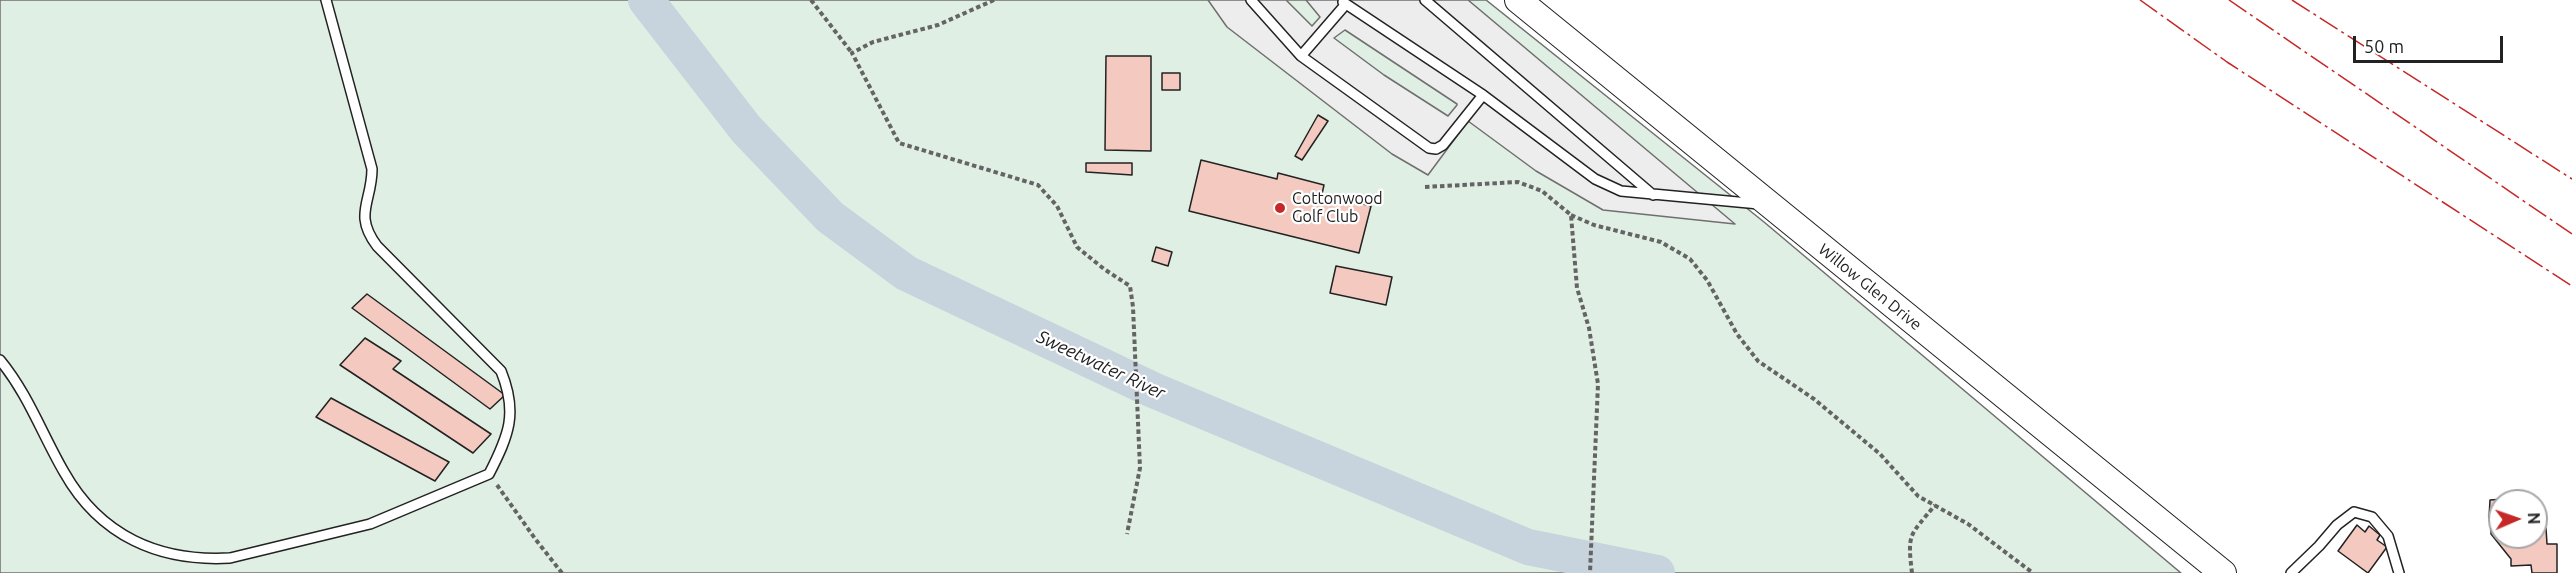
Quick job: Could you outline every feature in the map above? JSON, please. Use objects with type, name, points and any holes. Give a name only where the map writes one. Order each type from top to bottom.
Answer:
[{"type":"main road","name":"Willow Glen Drive","points":[[1518,0],[2223,573]]},
{"type":"lane","points":[[0,360],[21,387],[64,473],[88,505],[123,536],[172,556],[200,559],[230,558],[348,530],[370,524],[489,474],[506,441],[509,428],[510,401],[507,386],[501,370],[377,246],[367,231],[363,210],[372,179],[372,169],[326,0]]},
{"type":"lane","points":[[1251,0],[1301,56],[1429,148],[1436,149],[1443,145],[1483,94]]},
{"type":"lane","points":[[1425,0],[1653,195]]},
{"type":"lane","points":[[1301,56],[1344,2],[1483,94],[1595,179],[1621,191],[1770,206]]},
{"type":"lane","points":[[2291,573],[2337,525],[2354,512],[2372,517],[2388,536],[2399,573]]},
{"type":"path","points":[[811,0],[852,53],[899,143],[1038,185],[1057,206],[1077,247],[1130,286],[1133,307],[1140,468],[1127,534]]},
{"type":"path","points":[[852,53],[873,42],[938,25],[994,0]]},
{"type":"path","points":[[1425,187],[1518,182],[1542,191],[1571,215],[1594,225],[1661,242],[1690,259],[1707,280],[1737,334],[1758,362],[1814,399],[1880,454],[1918,496],[1968,524],[2033,573]]},
{"type":"path","points":[[1571,215],[1577,288],[1589,328],[1598,384],[1590,573]]},
{"type":"path","points":[[489,474],[562,573]]},
{"type":"path","points":[[1912,573],[1909,546],[1911,535],[1935,505]]},
{"type":"green space","name":"Cottonwood Golf Club","points":[[0,0],[1486,0],[1764,222],[2181,573],[0,573]]},
{"type":"shaded area","points":[[1208,0],[1286,0],[1312,26],[1320,17],[1306,0],[1468,0],[1735,224],[1603,210],[1536,171],[1468,121],[1428,175],[1392,154],[1227,27]],"holes":[[[1345,30],[1457,104],[1448,116],[1384,75],[1334,38]]]},
{"type":"building","points":[[1106,56],[1151,56],[1151,151],[1105,150]]},
{"type":"building","points":[[1162,73],[1180,73],[1180,90],[1162,90]]},
{"type":"building","points":[[1318,115],[1328,121],[1302,160],[1295,156]]},
{"type":"building","name":"Cottonwood Golf Club","points":[[1201,160],[1277,179],[1278,173],[1324,185],[1322,194],[1371,206],[1359,253],[1189,211]]},
{"type":"building","points":[[1086,163],[1132,163],[1132,175],[1086,172]]},
{"type":"building","points":[[1156,247],[1172,252],[1168,266],[1152,261]]},
{"type":"building","points":[[1336,266],[1392,277],[1386,305],[1330,293]]},
{"type":"building","points":[[367,294],[505,395],[490,409],[352,308]]},
{"type":"building","points":[[365,338],[401,361],[393,369],[491,434],[473,453],[340,365]]},
{"type":"building","points":[[331,398],[449,462],[435,481],[316,417]]},
{"type":"building","points":[[2357,525],[2365,532],[2369,526],[2380,535],[2377,540],[2387,547],[2368,573],[2338,551]]},
{"type":"building","points":[[2548,544],[2557,544],[2557,573],[2532,573],[2531,565],[2511,566],[2511,559],[2503,549],[2548,549]]},
{"type":"waterway","name":"Sweetwater River","points":[[646,0],[746,129],[830,217],[906,273],[1153,390],[1528,547],[1657,573]]},
{"type":"power","points":[[2140,0],[2227,62],[2572,286]]},
{"type":"power","points":[[2229,0],[2572,234]]},
{"type":"power","points":[[2292,0],[2572,179]]},
{"type":"place","name":"Cottonwood Golf Club","points":[[1280,208]]}]
